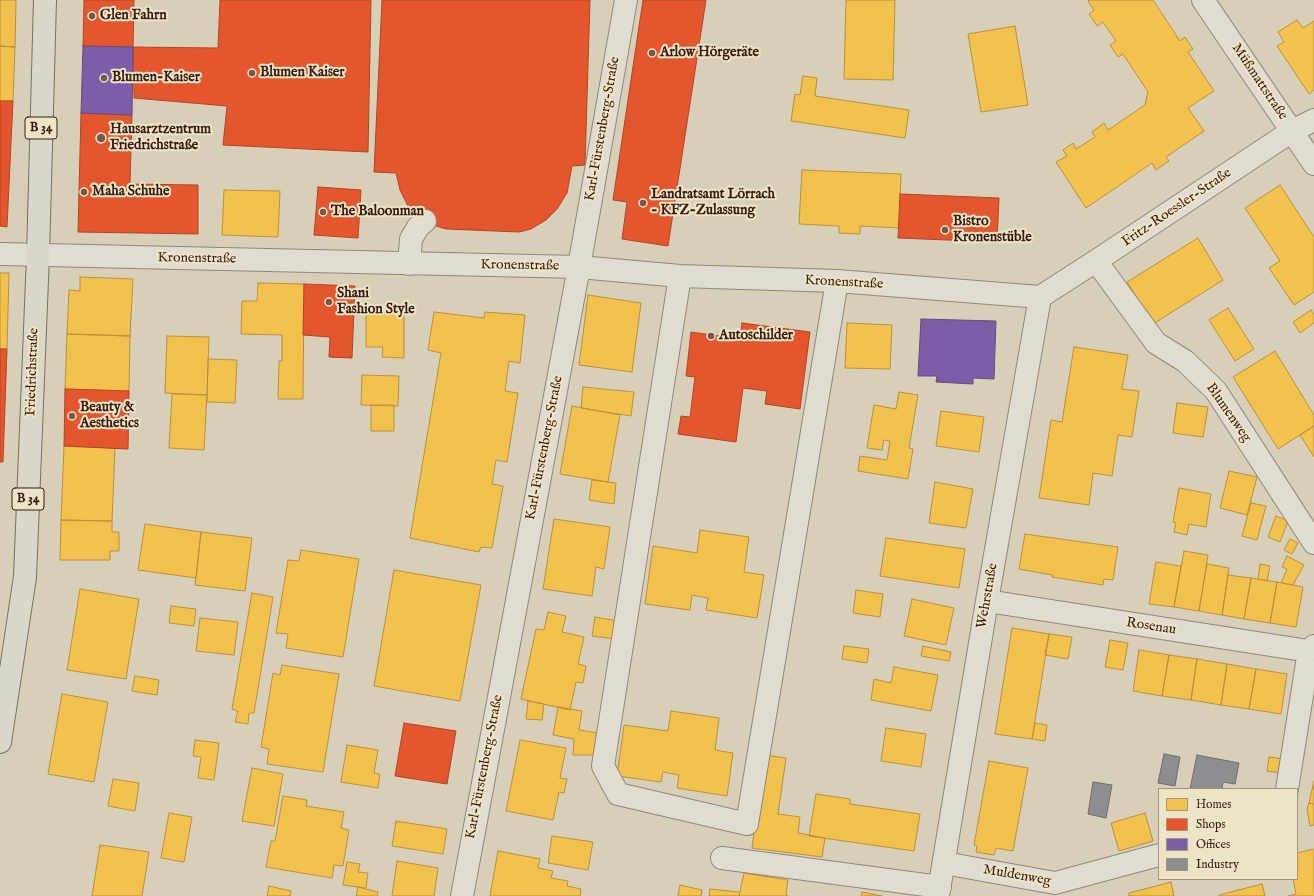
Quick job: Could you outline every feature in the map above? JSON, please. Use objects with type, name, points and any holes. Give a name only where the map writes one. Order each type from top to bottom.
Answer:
[{"type":"main road","name":"Friedrichstraße","points":[[0,742],[25,577],[38,255],[45,0]]},
{"type":"street","name":"Karl-Fürstenberg-Straße","points":[[462,896],[579,267],[626,0]]},
{"type":"street","name":"Müßmattstraße","points":[[1203,0],[1314,164]]},
{"type":"street","name":"Fritz-Roessler-Straße","points":[[1040,297],[1292,131],[1314,120]]},
{"type":"street","points":[[409,264],[411,239],[418,227],[425,221]]},
{"type":"street","name":"Kronenstraße","points":[[0,254],[579,267],[680,276],[837,281],[1040,297]]},
{"type":"street","name":"Blumenweg","points":[[1096,261],[1156,343],[1185,361],[1216,391],[1314,543]]},
{"type":"street","points":[[680,276],[603,766],[618,794],[746,824],[837,281]]},
{"type":"street","name":"Wehrstraße","points":[[939,891],[987,601],[1040,297]]},
{"type":"street","name":"Rosenau","points":[[987,601],[1312,649]]},
{"type":"street","points":[[1287,788],[1312,649]]},
{"type":"street","name":"Muldenweg","points":[[944,863],[1055,884],[1158,855]]},
{"type":"street","points":[[722,858],[939,891]]},
{"type":"building: Homes","points":[[0,0],[16,0],[15,47],[0,46]]},
{"type":"building: Homes","points":[[846,0],[895,0],[893,80],[844,79]]},
{"type":"building: Homes","points":[[1153,0],[1180,41],[1185,37],[1193,49],[1188,52],[1214,91],[1188,108],[1204,131],[1166,157],[1169,161],[1156,170],[1152,163],[1086,208],[1056,162],[1067,156],[1063,150],[1073,143],[1076,149],[1095,137],[1092,132],[1104,123],[1108,130],[1145,105],[1148,92],[1123,54],[1118,57],[1110,45],[1116,41],[1103,22],[1097,26],[1089,14],[1094,10],[1088,1]]},
{"type":"building: Homes","points":[[1297,20],[1303,28],[1314,21],[1314,90],[1309,94],[1277,46],[1284,42],[1278,32]]},
{"type":"building: Homes","points":[[1015,26],[1028,105],[981,112],[968,34]]},
{"type":"building: Homes","points":[[0,46],[15,47],[13,101],[0,101]]},
{"type":"building: Homes","points":[[803,76],[817,78],[815,96],[909,110],[905,138],[791,121],[795,94],[800,95]]},
{"type":"building: Homes","points":[[802,170],[901,174],[899,228],[860,226],[860,234],[839,233],[839,226],[799,224]]},
{"type":"building: Homes","points":[[1280,185],[1314,237],[1314,292],[1294,305],[1269,268],[1280,261],[1245,208]]},
{"type":"building: Homes","points":[[224,190],[280,191],[278,237],[222,235]]},
{"type":"building: Homes","points":[[1198,238],[1223,280],[1153,324],[1127,282]]},
{"type":"building: Homes","points":[[0,273],[9,273],[7,349],[0,349]]},
{"type":"building: Homes","points":[[80,277],[133,279],[130,336],[67,334],[69,290],[80,291]]},
{"type":"building: Homes","points":[[258,283],[304,284],[303,399],[278,399],[279,361],[282,361],[282,335],[241,334],[242,301],[257,301]]},
{"type":"building: Homes","points":[[588,295],[641,303],[632,372],[579,365]]},
{"type":"building: Homes","points":[[1228,308],[1254,349],[1235,361],[1209,320]]},
{"type":"building: Homes","points":[[1311,310],[1314,314],[1314,323],[1300,333],[1293,322]]},
{"type":"building: Homes","points":[[366,312],[404,313],[404,358],[382,357],[383,347],[366,347]]},
{"type":"building: Homes","points":[[434,312],[484,318],[485,312],[525,315],[520,363],[509,361],[505,391],[518,393],[507,462],[496,460],[492,484],[503,486],[492,548],[481,547],[479,552],[410,538],[441,353],[428,350]]},
{"type":"building: Homes","points":[[847,323],[892,325],[890,369],[845,368]]},
{"type":"building: Homes","points":[[67,334],[130,336],[129,391],[65,389]]},
{"type":"building: Homes","points":[[167,336],[209,337],[207,395],[165,393]]},
{"type":"building: Homes","points":[[1074,347],[1128,355],[1122,389],[1139,391],[1132,437],[1118,435],[1112,476],[1093,473],[1089,505],[1039,498],[1051,420],[1062,422]]},
{"type":"building: Homes","points":[[1275,351],[1314,415],[1314,426],[1278,449],[1233,377]]},
{"type":"building: Homes","points":[[208,359],[237,360],[235,403],[207,402]]},
{"type":"building: Homes","points":[[362,375],[399,376],[398,406],[361,405]]},
{"type":"building: Homes","points":[[583,387],[634,392],[631,416],[581,408]]},
{"type":"building: Homes","points":[[899,392],[918,395],[909,448],[913,449],[908,479],[858,471],[860,456],[887,460],[890,441],[884,440],[882,450],[867,448],[874,405],[896,409]]},
{"type":"building: Homes","points":[[172,394],[207,395],[204,450],[169,448]]},
{"type":"building: Homes","points":[[1177,403],[1208,407],[1203,437],[1173,433]]},
{"type":"building: Homes","points":[[371,405],[394,405],[394,431],[371,431]]},
{"type":"building: Homes","points":[[572,406],[620,415],[608,482],[560,474]]},
{"type":"building: Homes","points":[[941,411],[984,417],[979,452],[936,446]]},
{"type":"building: Homes","points":[[1314,426],[1314,457],[1300,435]]},
{"type":"building: Homes","points":[[64,446],[115,448],[112,521],[61,520]]},
{"type":"building: Homes","points":[[1229,471],[1257,477],[1247,515],[1220,508]]},
{"type":"building: Homes","points":[[592,480],[616,483],[614,504],[589,500]]},
{"type":"building: Homes","points":[[935,482],[973,489],[966,528],[929,523]]},
{"type":"building: Homes","points":[[1179,488],[1211,494],[1206,527],[1189,524],[1187,535],[1174,532],[1176,523],[1173,522]]},
{"type":"building: Homes","points":[[1251,503],[1266,506],[1257,540],[1242,536]]},
{"type":"building: Homes","points":[[1276,516],[1288,521],[1280,542],[1268,537]]},
{"type":"building: Homes","points":[[554,519],[610,527],[604,569],[596,567],[592,596],[543,589]]},
{"type":"building: Homes","points":[[61,520],[112,521],[112,532],[119,532],[119,551],[110,551],[110,560],[60,560]]},
{"type":"building: Homes","points":[[145,524],[201,532],[196,578],[138,570]]},
{"type":"building: Homes","points":[[700,530],[749,537],[744,572],[764,575],[757,618],[706,610],[708,598],[692,595],[690,610],[645,604],[653,546],[697,553]]},
{"type":"building: Homes","points":[[201,532],[252,538],[245,591],[195,585]]},
{"type":"building: Homes","points":[[1025,534],[1118,547],[1113,580],[1104,579],[1103,585],[1052,577],[1052,575],[1019,569]]},
{"type":"building: Homes","points":[[886,538],[965,549],[959,588],[880,576]]},
{"type":"building: Homes","points":[[1290,539],[1298,543],[1292,554],[1284,550]]},
{"type":"building: Homes","points":[[301,550],[359,559],[343,657],[286,648],[288,634],[276,633],[288,560],[299,561]]},
{"type":"building: Homes","points":[[1184,551],[1208,555],[1199,611],[1174,607]]},
{"type":"building: Homes","points":[[1287,556],[1304,565],[1293,585],[1281,583],[1287,569],[1282,567]]},
{"type":"building: Homes","points":[[1156,562],[1181,566],[1174,607],[1149,604]]},
{"type":"building: Homes","points":[[1207,564],[1229,568],[1222,615],[1199,611]]},
{"type":"building: Homes","points":[[1260,564],[1270,566],[1267,581],[1258,579]]},
{"type":"building: Homes","points":[[394,570],[481,585],[460,701],[374,686]]},
{"type":"building: Homes","points":[[1228,575],[1251,578],[1244,619],[1222,615]]},
{"type":"building: Homes","points":[[1251,578],[1277,582],[1270,623],[1244,619]]},
{"type":"building: Homes","points":[[1277,582],[1303,587],[1296,627],[1270,623]]},
{"type":"building: Homes","points":[[80,589],[139,599],[126,679],[67,670]]},
{"type":"building: Homes","points":[[856,590],[883,594],[880,617],[853,613]]},
{"type":"building: Homes","points":[[252,593],[273,597],[254,713],[249,713],[248,724],[235,722],[238,711],[232,709]]},
{"type":"building: Homes","points":[[912,599],[954,608],[946,645],[904,636]]},
{"type":"building: Homes","points":[[171,606],[196,609],[194,626],[169,623]]},
{"type":"building: Homes","points":[[548,612],[566,616],[562,632],[584,637],[578,664],[586,666],[583,683],[576,682],[570,710],[521,699],[536,629],[544,630]]},
{"type":"building: Homes","points":[[595,617],[618,621],[616,639],[592,636]]},
{"type":"building: Homes","points":[[200,618],[238,622],[234,655],[196,651]]},
{"type":"building: Homes","points":[[1012,628],[1049,634],[1032,739],[995,734]]},
{"type":"building: Homes","points":[[1049,634],[1072,637],[1068,659],[1045,655]]},
{"type":"building: Homes","points":[[1110,640],[1128,643],[1123,670],[1105,667]]},
{"type":"building: Homes","points":[[844,646],[869,649],[867,663],[842,659]]},
{"type":"building: Homes","points":[[923,646],[951,652],[949,661],[921,656]]},
{"type":"building: Homes","points":[[1139,650],[1169,655],[1162,696],[1133,691]]},
{"type":"building: Homes","points":[[1169,655],[1197,659],[1191,700],[1162,696]]},
{"type":"building: Homes","points":[[1197,659],[1227,664],[1221,705],[1191,700]]},
{"type":"building: Homes","points":[[1227,664],[1256,669],[1249,709],[1221,705]]},
{"type":"building: Homes","points":[[282,665],[339,674],[323,772],[267,764],[269,749],[261,747],[273,673],[280,675]]},
{"type":"building: Homes","points":[[894,667],[938,675],[931,711],[871,700],[874,679],[891,683]]},
{"type":"building: Homes","points":[[1256,669],[1287,674],[1281,714],[1249,709]]},
{"type":"building: Homes","points":[[135,676],[159,680],[157,695],[132,691]]},
{"type":"building: Homes","points":[[62,694],[108,702],[94,782],[48,774]]},
{"type":"building: Homes","points":[[528,701],[544,704],[542,720],[526,719]]},
{"type":"building: Homes","points":[[558,707],[582,711],[579,730],[599,733],[595,755],[573,755],[574,739],[553,735]]},
{"type":"building: Homes","points":[[671,711],[719,718],[715,750],[733,753],[727,796],[677,788],[679,775],[663,772],[661,782],[617,776],[624,725],[668,731]]},
{"type":"building: Homes","points":[[1035,723],[1047,725],[1045,741],[1032,739]]},
{"type":"building: Homes","points":[[886,728],[926,734],[921,767],[881,761]]},
{"type":"building: Homes","points":[[195,740],[219,743],[214,780],[198,778],[201,757],[193,756]]},
{"type":"building: Homes","points":[[520,740],[566,748],[560,778],[567,779],[564,793],[559,792],[553,820],[506,811]]},
{"type":"building: Homes","points":[[347,745],[378,750],[374,773],[380,774],[378,788],[341,782]]},
{"type":"building: Homes","points":[[764,755],[786,758],[778,814],[800,817],[798,833],[825,838],[822,857],[752,848]]},
{"type":"building: Homes","points":[[1269,757],[1284,759],[1282,773],[1267,771]]},
{"type":"building: Homes","points":[[989,761],[1028,768],[1013,851],[996,848],[994,855],[976,852],[977,846],[974,845]]},
{"type":"building: Homes","points":[[252,768],[283,774],[274,826],[242,821]]},
{"type":"building: Homes","points":[[113,779],[139,783],[135,811],[108,806]]},
{"type":"building: Homes","points":[[1314,781],[1314,804],[1309,803]]},
{"type":"building: Homes","points":[[816,794],[850,799],[850,804],[920,814],[914,851],[809,836]]},
{"type":"building: Homes","points":[[283,796],[307,800],[306,806],[344,812],[341,828],[349,830],[343,866],[334,865],[332,878],[266,867],[271,841],[275,841]]},
{"type":"building: Homes","points":[[1309,803],[1314,804],[1314,825],[1310,826],[1307,809]]},
{"type":"building: Homes","points":[[169,813],[192,817],[184,862],[161,858]]},
{"type":"building: Homes","points":[[1145,813],[1153,841],[1119,851],[1111,823]]},
{"type":"building: Homes","points":[[396,821],[447,829],[443,854],[392,846]]},
{"type":"building: Homes","points":[[552,836],[593,842],[588,870],[548,863]]},
{"type":"building: Homes","points":[[100,845],[149,852],[142,896],[92,896]]},
{"type":"building: Homes","points":[[1314,849],[1314,896],[1288,896],[1296,894],[1293,880],[1298,880],[1298,853]]},
{"type":"building: Homes","points":[[498,851],[540,859],[538,868],[553,871],[551,878],[568,881],[567,886],[581,889],[580,896],[490,896]]},
{"type":"building: Homes","points":[[397,861],[438,868],[434,896],[392,896]]},
{"type":"building: Homes","points":[[347,862],[360,864],[358,872],[368,873],[366,888],[343,885]]},
{"type":"building: Homes","points":[[744,873],[788,880],[786,894],[788,896],[739,896]]},
{"type":"building: Homes","points":[[1171,882],[1174,896],[1129,896],[1129,893]]},
{"type":"building: Homes","points":[[1262,884],[1265,896],[1219,896],[1219,895]]},
{"type":"building: Homes","points":[[680,885],[702,890],[701,896],[678,896]]},
{"type":"building: Homes","points":[[269,886],[291,891],[290,896],[267,896]]},
{"type":"building: Homes","points":[[358,887],[378,892],[377,896],[356,896]]},
{"type":"building: Homes","points":[[710,889],[740,892],[739,896],[709,896]]},
{"type":"building: Homes","points":[[862,892],[882,896],[861,896]]},
{"type":"building: Shops","points":[[84,0],[134,0],[133,47],[83,46]]},
{"type":"building: Shops","name":"Blumen Kaiser","points":[[220,0],[371,0],[368,152],[223,145],[227,106],[134,98],[133,47],[218,48]]},
{"type":"building: Shops","points":[[382,0],[590,0],[585,165],[572,166],[567,193],[557,209],[546,220],[531,229],[519,232],[446,229],[430,224],[417,216],[408,206],[400,190],[396,173],[374,172]]},
{"type":"building: Shops","points":[[643,0],[706,0],[668,246],[622,239],[627,202],[613,200]]},
{"type":"building: Shops","points":[[0,101],[13,101],[7,227],[0,226]]},
{"type":"building: Shops","points":[[81,113],[132,115],[130,184],[198,185],[198,234],[78,232]]},
{"type":"building: Shops","points":[[318,187],[361,190],[358,238],[314,235]]},
{"type":"building: Shops","points":[[900,194],[999,198],[997,242],[898,238]]},
{"type":"building: Shops","points":[[304,284],[355,286],[352,358],[329,357],[330,337],[303,335]]},
{"type":"building: Shops","points":[[742,323],[810,332],[800,409],[765,404],[767,391],[743,388],[736,442],[678,434],[681,416],[690,417],[695,377],[686,376],[691,332],[740,339]]},
{"type":"building: Shops","points":[[0,349],[7,349],[3,462],[0,462]]},
{"type":"building: Shops","points":[[65,389],[129,391],[128,449],[64,446]]},
{"type":"building: Shops","points":[[404,723],[456,731],[447,784],[395,776]]},
{"type":"building: Offices","points":[[83,46],[133,47],[132,115],[81,113]]},
{"type":"building: Offices","points":[[921,319],[996,321],[994,379],[973,378],[973,384],[936,382],[937,376],[918,376]]},
{"type":"building: Industry","points":[[1164,754],[1180,757],[1175,786],[1158,783]]},
{"type":"building: Industry","points":[[1197,755],[1239,763],[1235,784],[1223,782],[1222,788],[1190,788]]},
{"type":"building: Industry","points":[[1093,782],[1112,785],[1106,818],[1088,814]]},
{"type":"place","name":"Glen Fahrn","points":[[92,16]]},
{"type":"place","name":"Arlow Hörgeräte","points":[[652,53]]},
{"type":"place","name":"Blumen Kaiser","points":[[252,73]]},
{"type":"place","name":"Blumen-Kaiser","points":[[104,78]]},
{"type":"place","name":"Hausarztzentrum Friedrichstraße","points":[[101,138]]},
{"type":"place","name":"Maha Schuhe","points":[[84,192]]},
{"type":"place","name":"Landratsamt Lörrach - KFZ-Zulassung","points":[[643,203]]},
{"type":"place","name":"The Baloonman","points":[[323,212]]},
{"type":"place","name":"Bistro Kronenstüble","points":[[945,230]]},
{"type":"place","name":"Shani Fashion Style","points":[[329,302]]},
{"type":"place","name":"Autoschilder","points":[[711,336]]},
{"type":"place","name":"Beauty & Aesthetics","points":[[72,416]]}]
